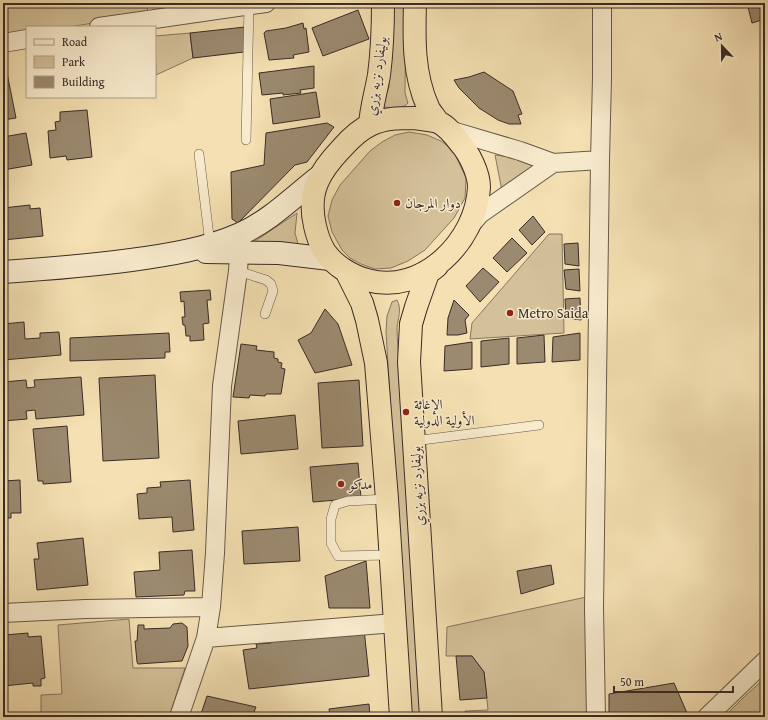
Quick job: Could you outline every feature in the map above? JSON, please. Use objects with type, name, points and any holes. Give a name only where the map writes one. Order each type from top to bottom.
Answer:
[{"type":"highway","name":"بوليفارد نزيه بزري","points":[[370,125],[371,110],[375,100],[379,72],[383,3]]},
{"type":"highway","points":[[338,265],[360,278],[375,283],[392,284],[410,279],[428,271],[440,262],[457,245],[468,228],[475,207],[479,186],[469,156],[463,145],[443,126],[428,107],[417,69],[414,38],[415,3]]},
{"type":"highway","points":[[401,717],[387,499],[376,363],[362,303],[338,265],[322,248],[312,213],[313,195],[320,178],[332,158],[351,138],[370,125],[391,118],[414,118],[443,126]]},
{"type":"highway","name":"بوليفارد نزيه بزري","points":[[431,717],[408,362],[411,324],[416,307],[428,273],[440,262]]},
{"type":"street","points":[[596,717],[594,600],[602,3]]},
{"type":"street","points":[[105,26],[231,5],[257,4]]},
{"type":"street","points":[[3,43],[26,39]]},
{"type":"street","points":[[443,126],[553,163],[600,160]]},
{"type":"street","points":[[468,228],[480,214],[553,163]]},
{"type":"street","points":[[179,717],[206,638],[211,607],[215,553],[222,386],[239,252],[256,225],[320,178]]},
{"type":"street","points":[[183,252],[210,244],[239,252]]},
{"type":"street","points":[[3,272],[93,265],[183,252],[279,253],[338,265]]},
{"type":"street","points":[[3,613],[84,609],[211,607]]},
{"type":"street","points":[[206,638],[395,623]]},
{"type":"street","points":[[706,717],[765,661]]},
{"type":"lane","points":[[246,140],[257,4]]},
{"type":"lane","points":[[199,154],[210,244]]},
{"type":"lane","points":[[239,252],[271,284],[273,291],[265,314]]},
{"type":"lane","points":[[414,441],[539,425]]},
{"type":"lane","points":[[387,499],[348,501],[335,505],[331,519],[331,543],[338,556],[390,555]]},
{"type":"green space","points":[[3,3],[147,3],[148,14],[75,26],[26,26],[26,34],[3,38]]},
{"type":"green space","points":[[393,3],[406,3],[405,93],[408,103],[406,105],[394,108],[384,107],[383,104],[389,87]]},
{"type":"green space","points":[[190,33],[193,58],[156,75],[156,36]]},
{"type":"green space","points":[[409,132],[427,135],[441,141],[453,150],[466,178],[465,198],[454,218],[425,250],[408,261],[391,268],[375,269],[350,258],[342,250],[332,232],[328,216],[332,200],[340,185],[370,151],[395,135]]},
{"type":"green space","points":[[495,155],[518,158],[538,165],[502,191]]},
{"type":"green space","points":[[297,213],[295,233],[298,244],[255,241]]},
{"type":"green space","points":[[549,234],[562,234],[564,333],[470,339],[472,323]]},
{"type":"green space","points":[[397,300],[399,310],[397,328],[399,369],[423,717],[410,717],[386,332],[387,316],[392,302]]},
{"type":"green space","points":[[591,596],[593,717],[465,717],[465,711],[488,710],[484,672],[472,656],[446,656],[447,627]]},
{"type":"green space","points":[[129,619],[133,668],[185,668],[169,717],[41,717],[41,695],[62,694],[58,625]]},
{"type":"green space","points":[[765,678],[765,717],[724,717],[743,698]]},
{"type":"building","points":[[747,3],[765,3],[765,19],[752,23]]},
{"type":"building","points":[[358,10],[369,39],[323,56],[312,28]]},
{"type":"building","points":[[303,23],[304,29],[306,28],[309,52],[293,55],[294,58],[269,60],[264,33],[266,31],[286,28]]},
{"type":"building","points":[[245,27],[244,52],[193,58],[190,33]]},
{"type":"building","points":[[314,66],[314,88],[300,90],[301,93],[262,95],[259,73]]},
{"type":"building","points":[[484,72],[513,91],[522,114],[518,115],[521,124],[509,124],[498,120],[479,108],[459,88],[454,80]]},
{"type":"building","points":[[7,73],[16,118],[3,120],[3,74]]},
{"type":"building","points":[[316,92],[320,117],[273,124],[270,99]]},
{"type":"building","points":[[87,110],[92,157],[67,160],[66,156],[50,158],[48,131],[56,130],[55,122],[60,121],[60,112]]},
{"type":"building","points":[[327,123],[334,127],[307,162],[295,165],[238,223],[232,219],[231,172],[264,165],[266,133]]},
{"type":"building","points":[[26,133],[32,165],[3,170],[3,137]]},
{"type":"building","points":[[30,205],[30,209],[40,208],[43,236],[3,240],[3,208]]},
{"type":"building","points":[[533,216],[545,232],[532,245],[519,230]]},
{"type":"building","points":[[512,238],[527,253],[507,272],[493,258]]},
{"type":"building","points":[[578,243],[579,266],[565,264],[564,244]]},
{"type":"building","points":[[483,268],[499,282],[480,302],[466,286]]},
{"type":"building","points":[[579,269],[580,291],[566,289],[564,270]]},
{"type":"building","points":[[210,290],[211,300],[207,300],[209,323],[203,324],[204,340],[190,341],[190,336],[186,336],[185,325],[183,325],[182,317],[185,317],[184,301],[181,302],[180,292]]},
{"type":"building","points":[[580,298],[581,320],[566,318],[565,299]]},
{"type":"building","points":[[454,300],[469,315],[465,320],[467,333],[447,335],[448,318]]},
{"type":"building","points":[[325,309],[338,324],[352,365],[315,373],[298,340],[311,333]]},
{"type":"building","points":[[24,322],[25,339],[40,338],[40,333],[59,332],[61,355],[3,360],[3,324]]},
{"type":"building","points":[[169,333],[170,352],[165,352],[165,358],[70,361],[70,338]]},
{"type":"building","points":[[580,333],[580,360],[552,362],[553,337]]},
{"type":"building","points":[[544,335],[545,362],[517,364],[517,338]]},
{"type":"building","points":[[509,338],[509,364],[481,367],[481,341]]},
{"type":"building","points":[[472,342],[472,369],[444,371],[445,346]]},
{"type":"building","points":[[241,344],[257,346],[256,350],[274,352],[274,358],[278,359],[278,362],[282,363],[281,368],[285,369],[281,394],[266,394],[265,396],[250,395],[249,398],[233,397]]},
{"type":"building","points":[[155,375],[159,458],[103,461],[99,378]]},
{"type":"building","points":[[81,377],[84,415],[36,419],[35,410],[26,411],[27,419],[3,421],[3,382],[26,380],[27,388],[35,387],[34,380]]},
{"type":"building","points":[[359,380],[363,446],[322,448],[318,383]]},
{"type":"building","points":[[295,415],[298,449],[241,454],[238,421]]},
{"type":"building","points":[[67,426],[71,482],[43,484],[43,481],[38,481],[33,429]]},
{"type":"building","points":[[358,463],[361,498],[313,502],[310,467]]},
{"type":"building","points":[[20,480],[21,513],[11,513],[11,518],[3,518],[3,481]]},
{"type":"building","points":[[190,480],[194,530],[173,532],[172,517],[139,519],[137,494],[147,493],[147,488],[161,487],[160,482]]},
{"type":"building","points":[[298,527],[300,561],[244,564],[242,531]]},
{"type":"building","points":[[83,538],[88,585],[37,590],[34,559],[39,559],[37,543]]},
{"type":"building","points":[[192,550],[195,591],[185,591],[184,595],[136,597],[134,572],[160,570],[159,552]]},
{"type":"building","points":[[366,561],[370,608],[329,608],[325,576]]},
{"type":"building","points":[[551,565],[554,584],[521,594],[517,571]]},
{"type":"building","points":[[182,623],[187,627],[188,646],[182,661],[138,664],[135,641],[137,641],[138,625],[144,625],[144,629],[170,628],[173,624]]},
{"type":"building","points":[[364,629],[369,676],[249,689],[243,650],[257,648],[256,644],[271,643],[271,640]]},
{"type":"building","points":[[28,633],[28,637],[41,636],[45,678],[41,679],[41,686],[33,686],[33,683],[3,686],[3,638],[5,638],[5,635]]},
{"type":"building","points":[[456,656],[472,656],[484,672],[487,698],[460,700]]},
{"type":"building","points":[[674,683],[687,713],[679,717],[609,717],[609,694]]},
{"type":"building","points":[[207,696],[256,707],[252,717],[200,717]]},
{"type":"building","points":[[369,704],[370,717],[330,717],[329,709]]},
{"type":"place","name":"دوار المرجان","points":[[397,203]]},
{"type":"place","name":"Metro Saida","points":[[510,313]]},
{"type":"place","name":"الإغاثة الأولية الدولية","points":[[406,412]]},
{"type":"place","name":"مدكو","points":[[341,484]]}]
